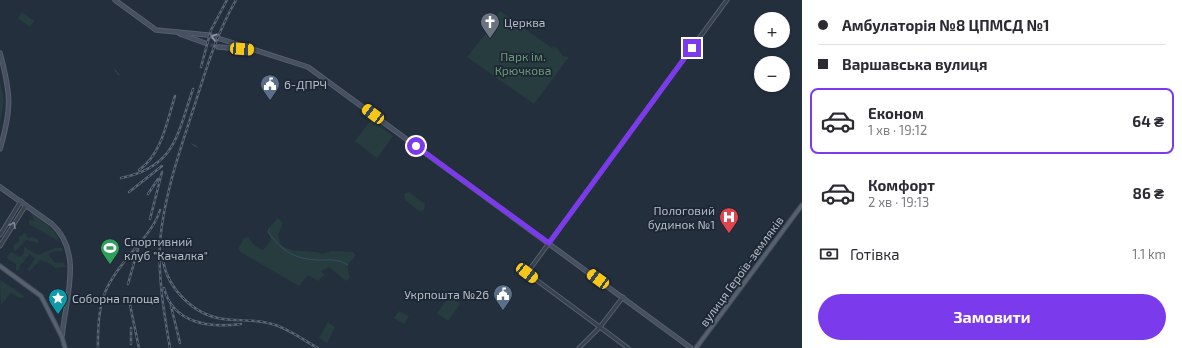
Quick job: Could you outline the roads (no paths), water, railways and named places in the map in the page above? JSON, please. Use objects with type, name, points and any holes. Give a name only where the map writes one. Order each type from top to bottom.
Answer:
[{"type":"main road","points":[[115,0],[153,29],[208,35],[305,66],[691,348]]},
{"type":"main road","points":[[175,32],[205,43]]},
{"type":"main road","points":[[218,46],[251,50]]},
{"type":"main road","points":[[0,53],[9,93],[10,110],[0,149]]},
{"type":"main road","points":[[0,186],[56,227],[63,238],[69,254],[70,279],[62,337]]},
{"type":"main road","name":"вулиця Героїв-земляків","points":[[696,348],[802,205]]},
{"type":"main road","points":[[0,266],[40,294],[62,337],[64,348]]},
{"type":"street","points":[[628,348],[527,273],[727,0]]},
{"type":"street","points":[[0,235],[21,201]]},
{"type":"street","points":[[0,246],[26,204]]},
{"type":"street","points":[[580,348],[600,328],[623,297]]},
{"type":"waterway","points":[[115,70],[119,75]]},
{"type":"waterway","points":[[192,144],[197,147]]},
{"type":"waterway","points":[[269,230],[268,232],[279,245],[291,254],[312,260],[338,261],[348,265]]},
{"type":"tunnel","points":[[205,43],[218,47]]},
{"type":"railway","points":[[201,67],[211,30],[227,0]]},
{"type":"railway","points":[[170,348],[160,269],[160,242],[165,207],[178,155],[208,64],[223,25],[236,0]]},
{"type":"railway","points":[[121,178],[139,173],[153,166],[163,157],[171,147],[177,135],[193,89]]},
{"type":"railway","points":[[139,170],[153,155],[163,136],[175,96]]},
{"type":"railway","points":[[129,192],[162,166]]},
{"type":"railway","points":[[150,219],[162,172]]},
{"type":"railway","points":[[148,194],[158,179]]},
{"type":"railway","points":[[98,348],[99,316],[101,303],[105,292],[117,271],[151,229],[160,210]]},
{"type":"railway","points":[[128,284],[138,249]]},
{"type":"railway","points":[[163,261],[170,281],[177,291],[184,299],[202,312],[212,317],[223,319],[266,322],[290,331],[318,348]]},
{"type":"railway","points":[[164,288],[175,309],[194,321],[217,325],[241,324]]},
{"type":"railway","points":[[129,300],[139,348]]},
{"type":"railway","points":[[171,306],[180,343]]},
{"type":"railway","points":[[131,328],[131,344]]},
{"type":"place","name":"Церква","points":[[490,39]]},
{"type":"place","name":"6-ДПРЧ","points":[[270,101]]},
{"type":"place","name":"Пологовий будинок №1","points":[[729,234]]},
{"type":"place","name":"Спортивний клуб \"Качалка\"","points":[[110,265]]},
{"type":"place","name":"Укрпошта №26","points":[[503,311]]},
{"type":"place","name":"Соборна площа","points":[[58,315]]},
{"type":"park label","name":"Парк ім. Крючкова","points":[[523,63]]}]
